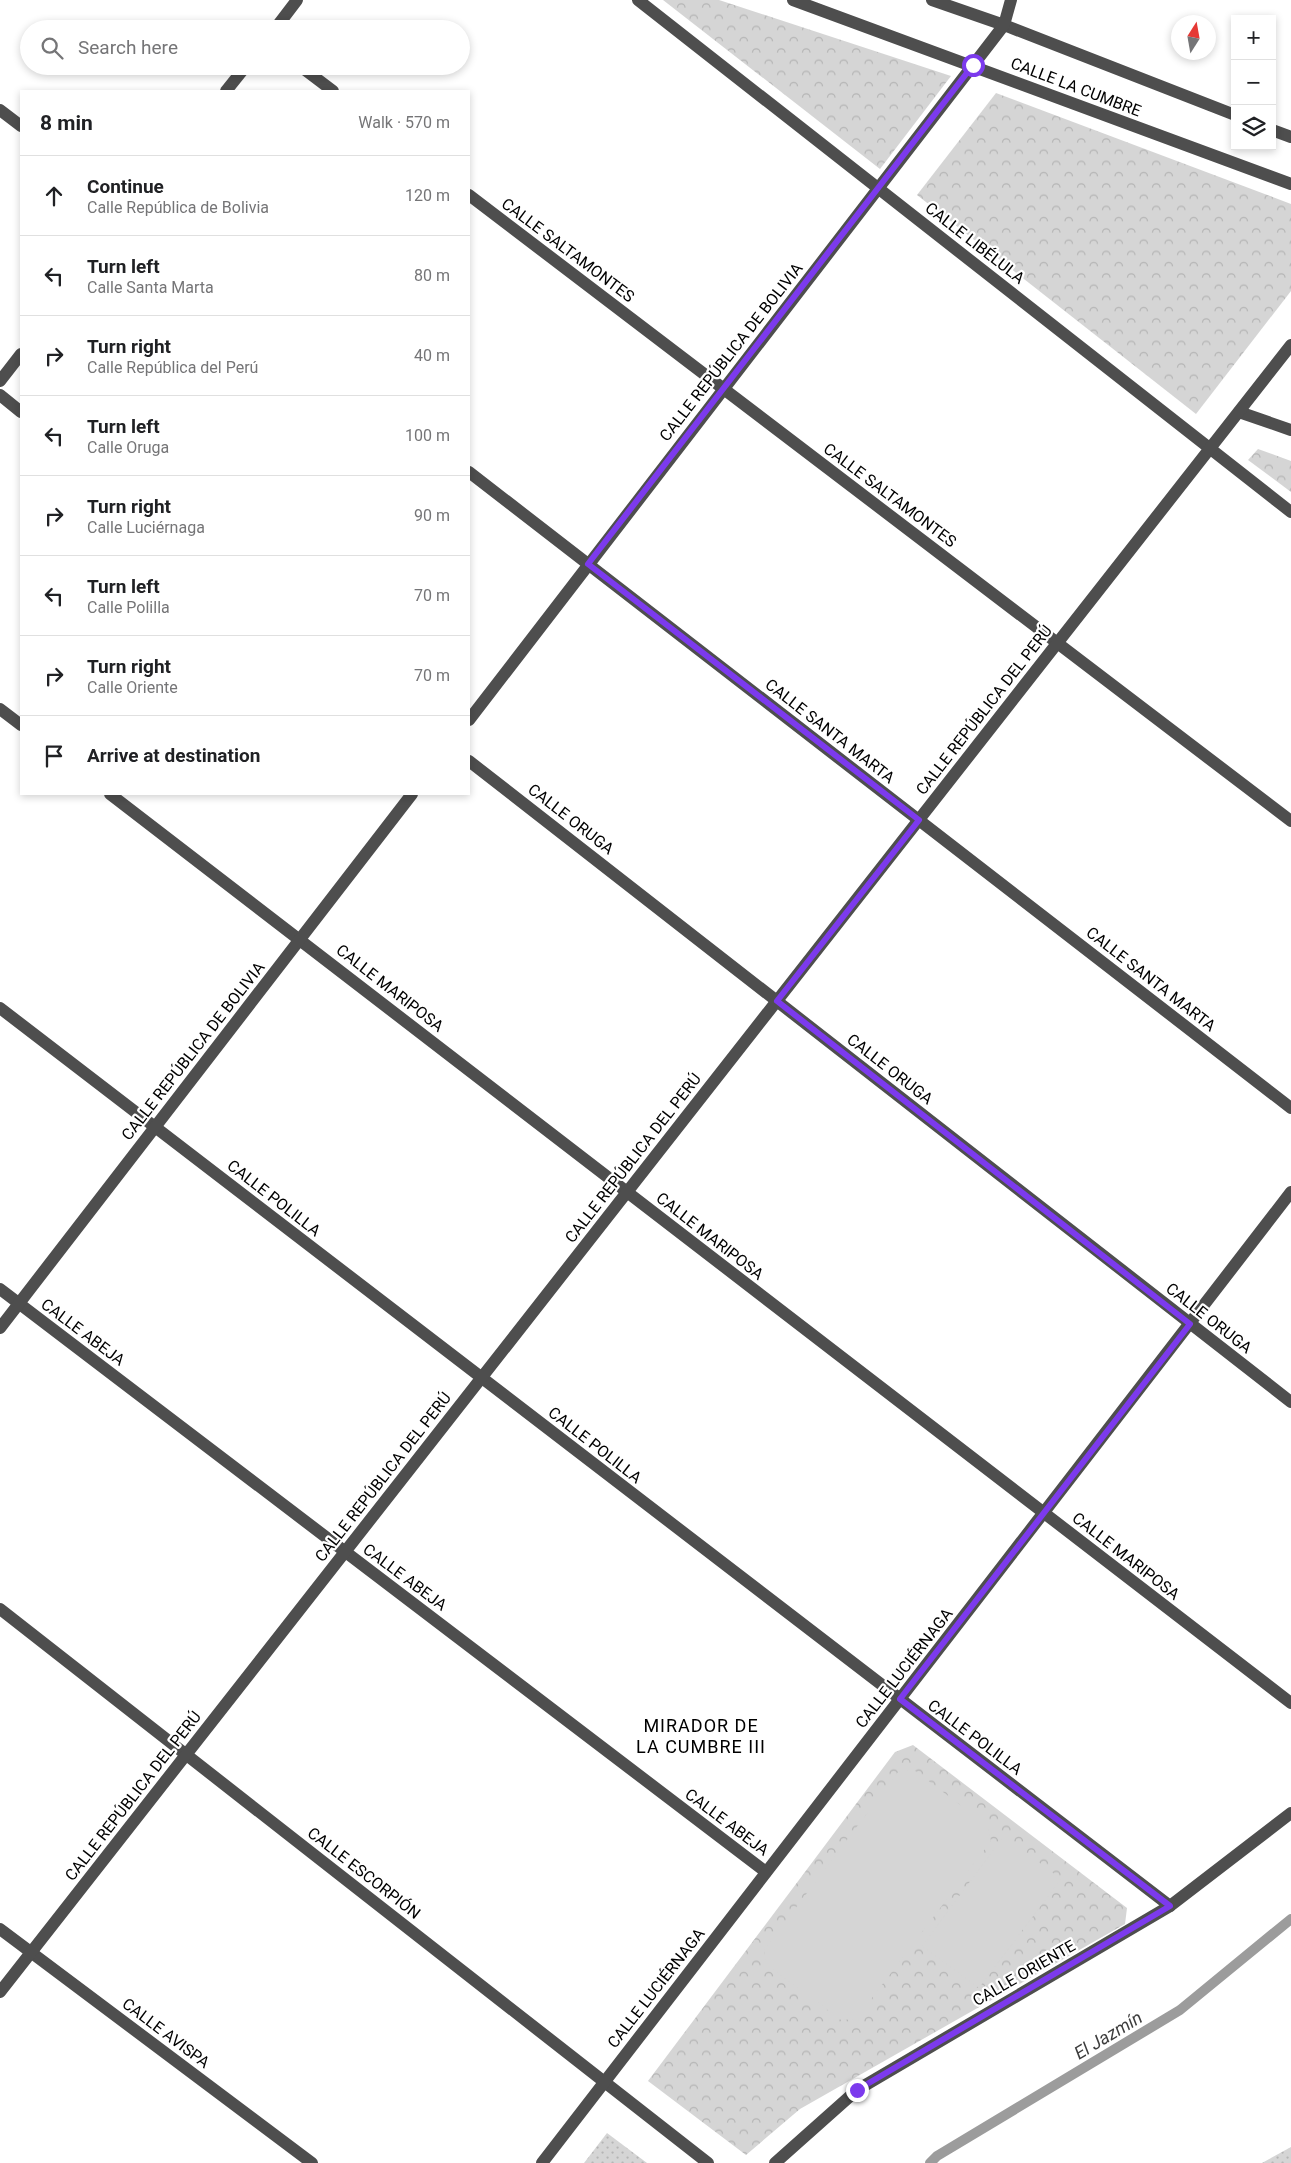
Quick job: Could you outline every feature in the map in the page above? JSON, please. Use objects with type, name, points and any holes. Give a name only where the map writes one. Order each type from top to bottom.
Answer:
[{"type":"street","points":[[282,20],[297,0]]},
{"type":"street","name":"CALLE LIBÉLULA","points":[[638,0],[1291,512]]},
{"type":"street","name":"CALLE LA CUMBRE","points":[[793,0],[1291,184]]},
{"type":"street","name":"CALLE LA CUMBRE","points":[[932,0],[1004,25],[1231,113]]},
{"type":"street","name":"CALLE REPÚBLICA DE BOLIVIA","points":[[470,719],[1004,25],[1011,0]]},
{"type":"street","points":[[227,90],[239,75]]},
{"type":"street","points":[[312,75],[332,90]]},
{"type":"street","points":[[0,110],[20,125]]},
{"type":"street","points":[[1276,131],[1291,137]]},
{"type":"street","name":"CALLE SALTAMONTES","points":[[470,196],[1291,821]]},
{"type":"street","name":"CALLE REPÚBLICA DEL PERÚ","points":[[0,1992],[1291,345]]},
{"type":"street","points":[[0,381],[20,355]]},
{"type":"street","points":[[0,395],[20,411]]},
{"type":"street","points":[[1239,412],[1291,430]]},
{"type":"street","name":"CALLE SANTA MARTA","points":[[470,473],[1291,1108]]},
{"type":"street","points":[[0,709],[20,724]]},
{"type":"street","name":"CALLE ORUGA","points":[[470,762],[1291,1402]]},
{"type":"street","name":"CALLE MARIPOSA","points":[[111,795],[1291,1703]]},
{"type":"street","name":"CALLE REPÚBLICA DE BOLIVIA","points":[[0,1328],[411,795]]},
{"type":"street","name":"CALLE POLILLA","points":[[0,1008],[1170,1906]]},
{"type":"street","name":"CALLE LUCIÉRNAGA","points":[[542,2163],[1291,1192]]},
{"type":"street","name":"CALLE ABEJA","points":[[0,1289],[766,1872]]},
{"type":"street","name":"CALLE ESCORPIÓN","points":[[0,1609],[708,2163]]},
{"type":"street","name":"CALLE ORIENTE","points":[[775,2163],[857,2090],[1170,1906],[1291,1813]]},
{"type":"street","name":"CALLE AVISPA","points":[[0,1929],[312,2163]]},
{"type":"green space","points":[[663,0],[719,0],[951,76],[880,169]]},
{"type":"green space","points":[[996,93],[1291,204],[1291,291],[1196,414],[917,195]]},
{"type":"green space","points":[[1258,449],[1291,461],[1291,492],[1248,460]]},
{"type":"green space","points":[[913,1745],[1127,1908],[1125,1924],[800,2109],[746,2155],[648,2081],[895,1752]]},
{"type":"green space","points":[[914,1770],[988,1826],[991,1841],[856,2019],[841,2020],[766,1964],[764,1950],[898,1772]]},
{"type":"green space","points":[[1004,1836],[1061,1879],[979,1988],[922,1946]]},
{"type":"green space","points":[[607,2133],[647,2163],[584,2163]]},
{"type":"green space","points":[[1291,2147],[1291,2163],[1262,2163]]},
{"type":"waterway","name":"El Jazmín","points":[[930,2163],[937,2156],[1180,2010],[1291,1919]]},
{"type":"district","name":"MIRADOR DE LA CUMBRE III","points":[[701,1735]]},
{"type":"route","points":[[857,2090],[1170,1906],[900,1699],[1190,1324],[777,1001],[919,820],[588,564],[973,65]]}]
